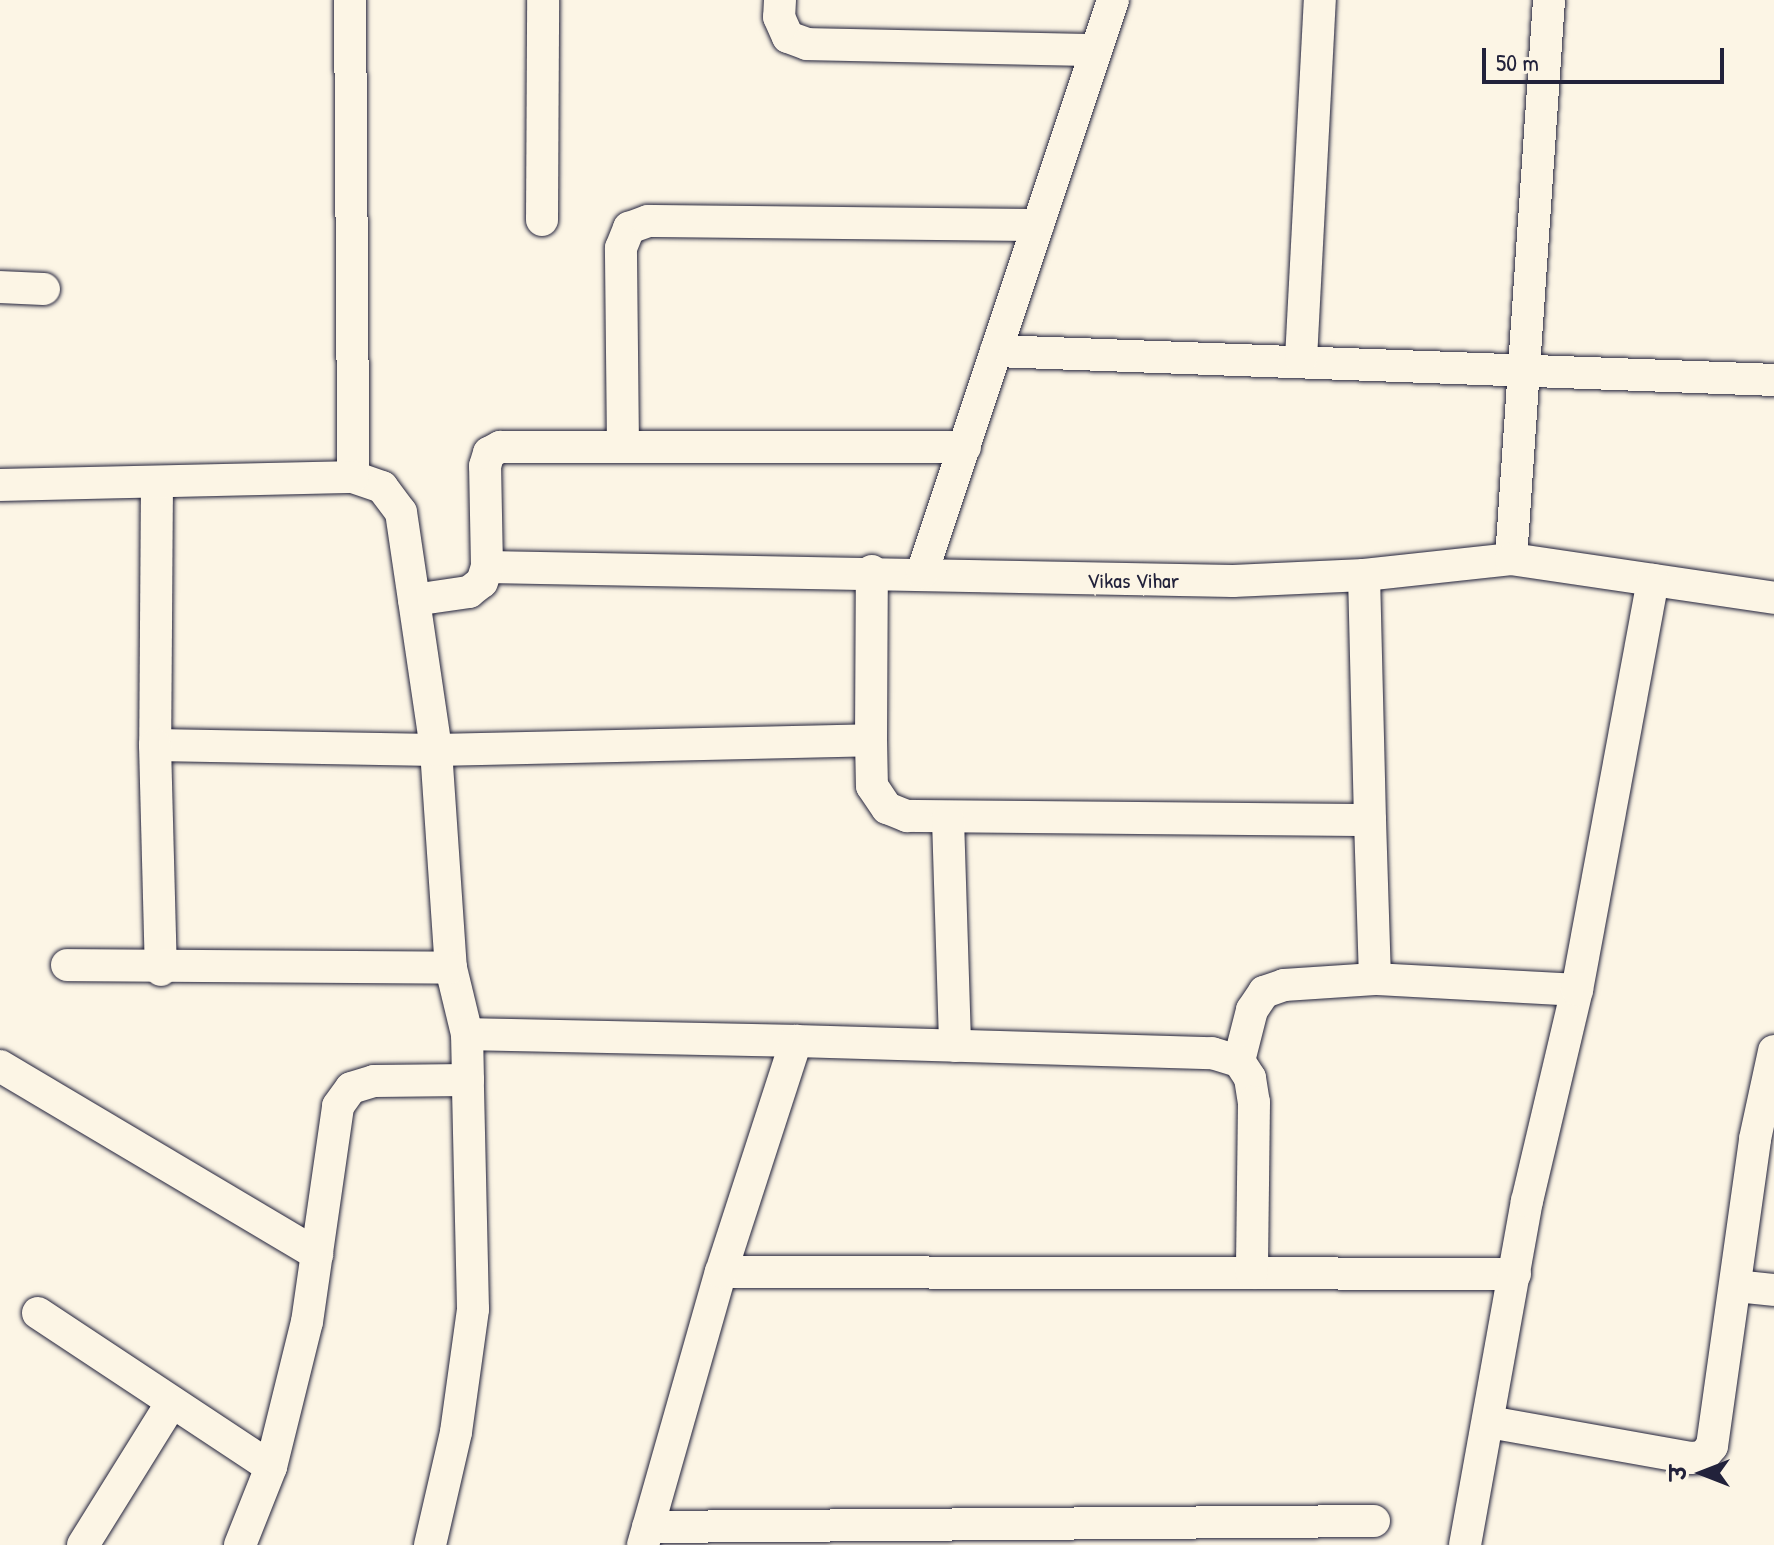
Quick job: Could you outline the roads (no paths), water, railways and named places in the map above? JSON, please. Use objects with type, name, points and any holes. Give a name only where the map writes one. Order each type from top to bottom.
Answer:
[{"type":"street","points":[[350,0],[353,477]]},
{"type":"street","points":[[542,220],[543,0]]},
{"type":"street","points":[[780,0],[779,17],[788,37],[807,44],[1096,50]]},
{"type":"street","points":[[922,573],[1113,0]]},
{"type":"street","points":[[1301,359],[1320,0]]},
{"type":"street","points":[[1511,559],[1549,0]]},
{"type":"street","points":[[623,447],[621,248],[629,228],[648,221],[1038,225]]},
{"type":"street","points":[[0,287],[44,289]]},
{"type":"street","points":[[996,351],[1301,359],[1523,373],[1774,380]]},
{"type":"street","points":[[414,600],[469,592],[482,582],[487,567],[485,466],[489,453],[500,447],[965,447]]},
{"type":"street","points":[[0,485],[353,477],[382,487],[401,512],[436,750],[451,968],[467,1034],[473,1309],[456,1432],[430,1545]]},
{"type":"street","points":[[157,482],[155,745],[161,970]]},
{"type":"street","name":"Vikas Vihar","points":[[487,567],[872,571],[1084,582],[1364,575],[1511,559],[1774,598]]},
{"type":"street","points":[[872,571],[872,786],[887,808],[907,816],[948,819],[1370,820]]},
{"type":"street","points":[[1364,575],[1375,979]]},
{"type":"street","points":[[1465,1545],[1515,1274],[1577,990],[1653,580]]},
{"type":"street","points":[[155,745],[436,750],[871,740]]},
{"type":"street","points":[[948,819],[955,1046]]},
{"type":"street","points":[[67,965],[161,970],[451,968]]},
{"type":"street","points":[[1239,1061],[1252,1010],[1264,992],[1284,985],[1375,979],[1577,990]]},
{"type":"street","points":[[467,1034],[1212,1053],[1239,1061],[1250,1078],[1254,1102],[1252,1273]]},
{"type":"street","points":[[796,1041],[721,1272],[646,1536],[1154,1534],[1374,1521]]},
{"type":"street","points":[[1489,1422],[1703,1457],[1712,1446],[1755,1139],[1774,1051]]},
{"type":"street","points":[[0,1066],[317,1254]]},
{"type":"street","points":[[240,1545],[271,1467],[307,1322],[338,1106],[351,1088],[374,1081],[468,1080]]},
{"type":"street","points":[[721,1272],[1515,1274]]},
{"type":"street","points":[[1736,1286],[1774,1290]]},
{"type":"street","points":[[38,1313],[271,1467]]},
{"type":"street","points":[[83,1545],[172,1402]]}]
